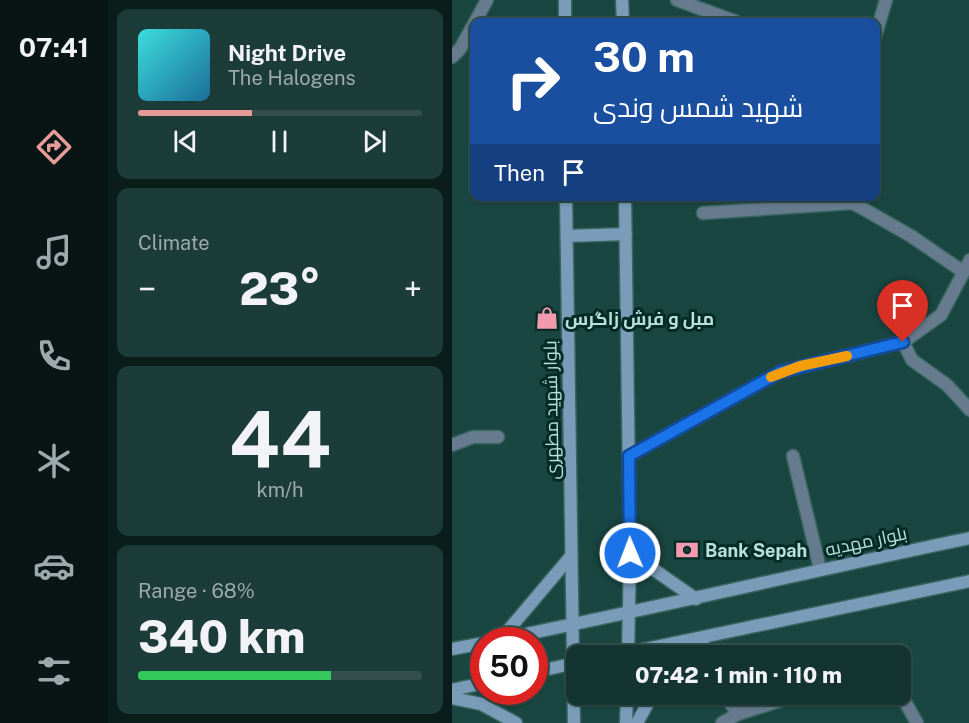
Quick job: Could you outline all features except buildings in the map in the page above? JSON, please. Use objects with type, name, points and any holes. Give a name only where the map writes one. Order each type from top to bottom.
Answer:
[{"type":"main road","points":[[565,0],[565,18]]},
{"type":"main road","points":[[622,0],[623,18]]},
{"type":"main road","name":"بلوار شهید مطهری","points":[[566,201],[574,645]]},
{"type":"main road","points":[[625,201],[630,553],[628,645]]},
{"type":"main road","points":[[567,236],[626,234]]},
{"type":"main road","name":"بلوار مهدیه","points":[[548,629],[970,538]]},
{"type":"main road","points":[[630,553],[696,599]]},
{"type":"main road","points":[[509,627],[571,556]]},
{"type":"main road","points":[[666,645],[970,581]]},
{"type":"main road","points":[[697,645],[708,635]]},
{"type":"main road","points":[[452,649],[470,646]]},
{"type":"main road","points":[[548,669],[566,666]]},
{"type":"main road","points":[[452,690],[470,686]]},
{"type":"main road","points":[[452,698],[481,704],[516,723]]},
{"type":"main road","name":"بلوار شهید مطهری","points":[[574,705],[574,723]]},
{"type":"main road","points":[[626,723],[627,705]]},
{"type":"main road","points":[[637,723],[647,705]]},
{"type":"lane","points":[[478,18],[488,0]]},
{"type":"lane","points":[[677,0],[726,18]]},
{"type":"lane","points":[[880,20],[886,0]]},
{"type":"lane","points":[[452,57],[460,49],[470,32]]},
{"type":"lane","points":[[703,213],[841,201]]},
{"type":"lane","points":[[855,201],[962,271]]},
{"type":"lane","points":[[629,456],[780,372],[903,342],[941,315],[962,271],[970,260]]},
{"type":"lane","points":[[903,342],[912,360],[947,385],[970,410]]},
{"type":"lane","points":[[452,445],[473,437],[498,437]]},
{"type":"lane","points":[[793,456],[820,570]]},
{"type":"lane","points":[[732,705],[738,714]]},
{"type":"lane","points":[[722,723],[738,714],[766,705]]},
{"type":"lane","points":[[907,705],[917,723]]},
{"type":"slow traffic","points":[[771,377],[800,366],[847,356]]},
{"type":"place","name":"مبل و فرش زاگرس","points":[[547,318]]},
{"type":"place","name":"Bank Sepah","points":[[687,550]]},
{"type":"route","points":[[630,553],[629,456],[780,372],[903,342]]}]
